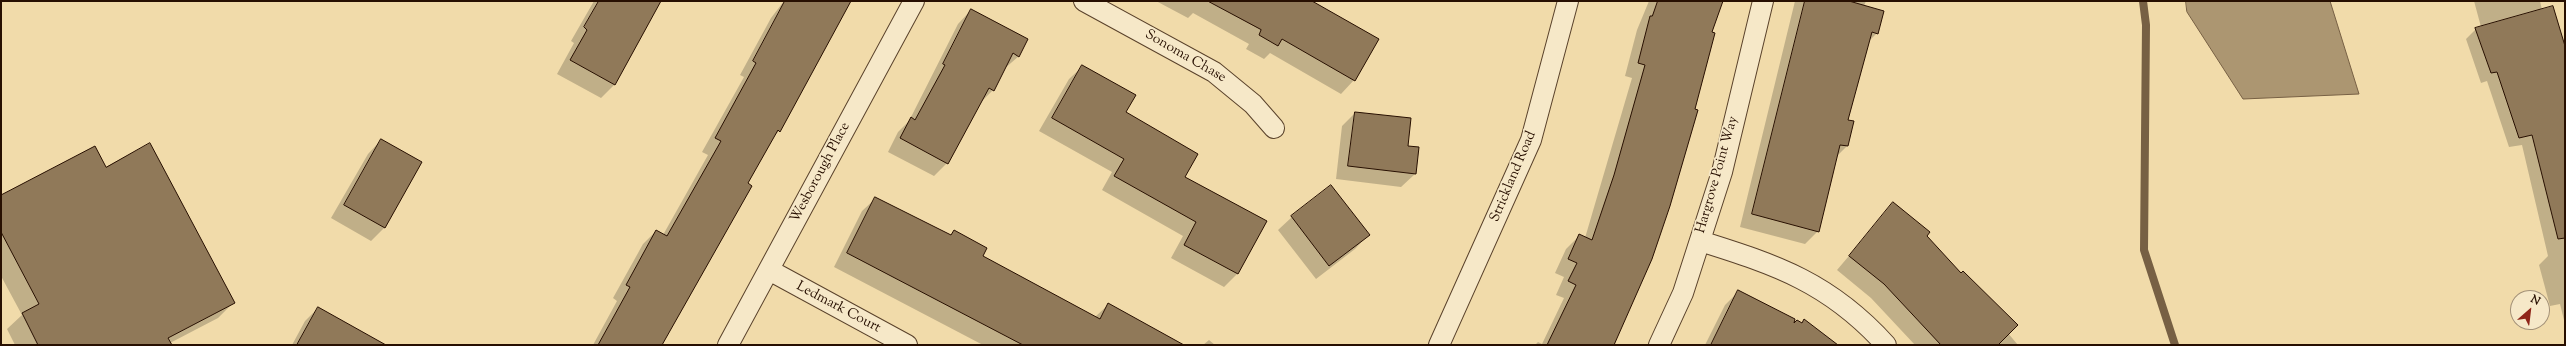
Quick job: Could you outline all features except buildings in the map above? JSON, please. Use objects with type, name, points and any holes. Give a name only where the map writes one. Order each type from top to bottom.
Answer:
[{"type":"street","name":"Wesborough Place","points":[[728,345],[914,1]]},
{"type":"street","name":"Sonoma Chase","points":[[1084,1],[1214,72],[1253,104],[1274,128]]},
{"type":"street","name":"Strickland Road","points":[[1439,345],[1531,140],[1568,1]]},
{"type":"street","name":"Hargrove Point Way","points":[[1659,345],[1683,293],[1722,172],[1763,1]]},
{"type":"street","points":[[1700,241],[1768,263],[1813,284],[1835,298],[1861,319],[1886,345]]},
{"type":"street","name":"Ledmark Court","points":[[769,270],[907,345]]},
{"type":"shaded area","points":[[2186,1],[2330,1],[2359,94],[2243,99],[2187,12]]},
{"type":"waterway","points":[[2143,1],[2146,25],[2144,250],[2175,345]]}]
